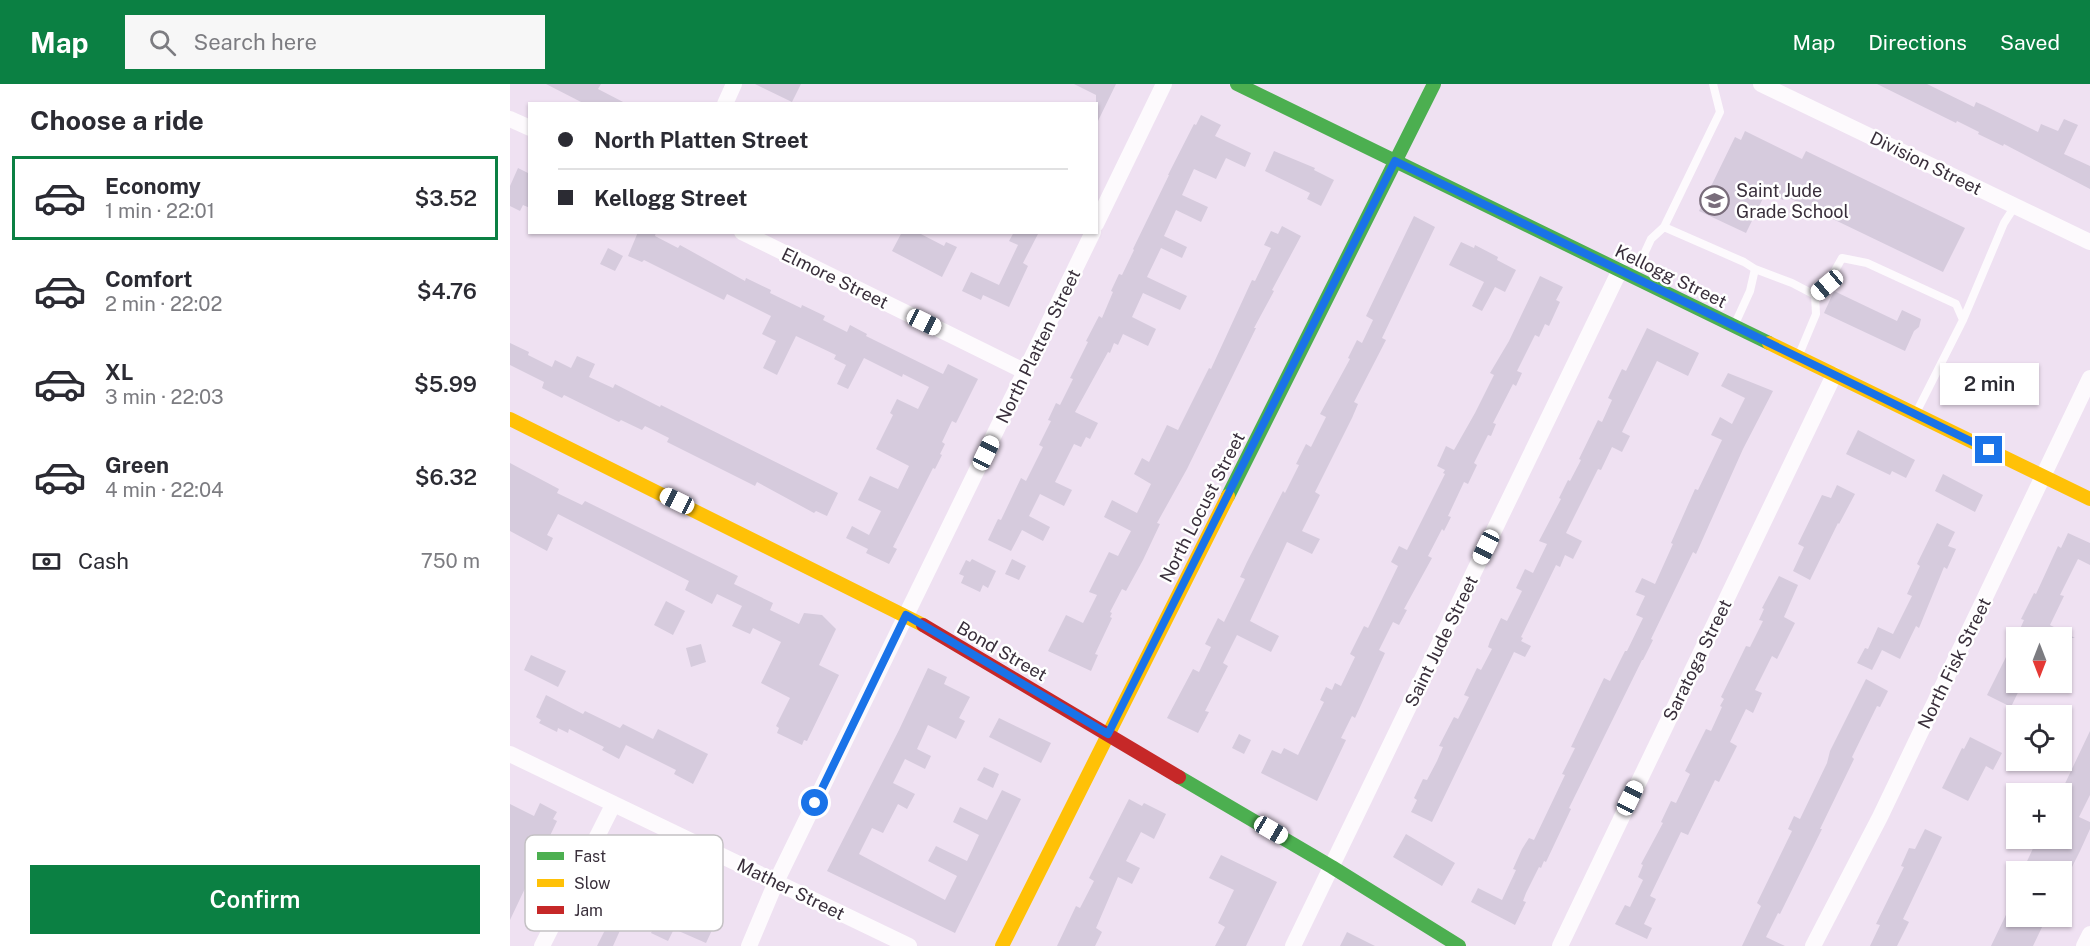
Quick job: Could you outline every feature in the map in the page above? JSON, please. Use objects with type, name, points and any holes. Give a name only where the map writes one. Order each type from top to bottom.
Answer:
[{"type":"street","points":[[725,102],[734,84]]},
{"type":"street","points":[[1098,221],[1164,84]]},
{"type":"street","name":"Kellogg Street","points":[[1237,84],[2090,499]]},
{"type":"street","name":"North Locust Street","points":[[1002,946],[1434,84]]},
{"type":"street","name":"Division Street","points":[[1761,84],[2090,242]]},
{"type":"street","points":[[510,119],[528,127]]},
{"type":"street","name":"Elmore Street","points":[[746,234],[1026,372]]},
{"type":"street","name":"North Platten Street","points":[[749,946],[776,882],[1092,234]]},
{"type":"street","name":"Saint Jude Street","points":[[1293,946],[1626,274]]},
{"type":"street","name":"Saratoga Street","points":[[1560,946],[1834,375]]},
{"type":"street","name":"North Fisk Street","points":[[1813,946],[1880,817],[2090,378]]},
{"type":"street","name":"Bond Street","points":[[510,419],[906,615],[1332,867],[1459,946]]},
{"type":"street","name":"Mather Street","points":[[510,754],[677,835]]},
{"type":"street","points":[[598,835],[613,805]]},
{"type":"street","name":"Mather Street","points":[[723,857],[909,946]]},
{"type":"street","points":[[542,946],[550,931]]},
{"type":"street","points":[[2084,946],[2090,934]]},
{"type":"lane","points":[[1626,274],[1651,239],[1664,226],[1720,112],[1713,84]]},
{"type":"lane","points":[[1915,414],[1963,320],[2004,223],[2015,206]]},
{"type":"lane","points":[[1664,226],[1815,295]]},
{"type":"lane","points":[[1815,295],[1827,285],[1842,258],[1867,263],[1956,304],[1963,320]]},
{"type":"lane","points":[[1734,326],[1750,291],[1755,269]]},
{"type":"lane","points":[[1798,357],[1816,314],[1815,295]]},
{"type":"building","points":[[546,84],[601,84],[598,89],[623,102],[581,102]]},
{"type":"building","points":[[755,84],[801,84],[792,102]]},
{"type":"building","points":[[1074,84],[1116,84],[1098,121],[1098,102],[1096,102],[1096,95]]},
{"type":"building","points":[[1877,84],[1927,84],[1974,107],[1976,102],[2038,132],[2041,124],[2058,131],[2064,119],[2078,125],[2064,154],[2090,166],[2090,189],[2004,144],[2003,146],[1957,121],[1956,123]]},
{"type":"building","points":[[1201,115],[1221,125],[1215,136],[1251,153],[1245,167],[1226,158],[1216,179],[1194,169],[1182,195],[1208,207],[1201,222],[1176,210],[1164,236],[1187,247],[1182,258],[1161,248],[1147,277],[1187,296],[1180,310],[1143,293],[1132,317],[1156,329],[1148,346],[1123,334],[1118,345],[1114,343],[1075,412],[1098,423],[1090,439],[1086,437],[1081,447],[1074,444],[1055,482],[1072,490],[1064,506],[1040,494],[1029,516],[1050,527],[1043,541],[1022,530],[1011,551],[988,540],[998,519],[1001,520],[1021,478],[1026,481],[1043,447],[1039,445],[1051,421],[1048,420],[1056,403],[1060,405],[1073,379],[1070,378],[1088,342],[1086,341],[1099,316],[1102,318],[1119,274],[1122,275],[1168,175]]},
{"type":"building","points":[[1745,131],[1802,159],[1806,151],[1965,228],[1943,272],[1785,196],[1783,200],[1766,192],[1746,233],[1699,211],[1735,137],[1741,140]]},
{"type":"building","points":[[1274,151],[1315,168],[1314,170],[1334,180],[1321,206],[1307,199],[1310,193],[1265,171]]},
{"type":"building","points":[[518,168],[528,173],[528,207],[523,205],[520,211],[510,206],[510,186]]},
{"type":"building","points":[[1414,216],[1435,227],[1382,338],[1386,340],[1354,402],[1358,404],[1352,418],[1315,492],[1320,495],[1302,531],[1320,539],[1312,554],[1287,542],[1250,621],[1279,636],[1271,652],[1237,635],[1223,663],[1228,666],[1205,711],[1209,712],[1198,733],[1167,718],[1193,669],[1199,672],[1211,647],[1205,644],[1218,618],[1224,622],[1245,579],[1240,577],[1247,562],[1283,491],[1285,493],[1299,465],[1296,464],[1306,444],[1311,447],[1326,417],[1320,414],[1350,359],[1348,358],[1357,340],[1362,343],[1373,320],[1366,316]]},
{"type":"building","points":[[1282,226],[1301,236],[1272,290],[1274,291],[1187,469],[1157,523],[1160,524],[1143,560],[1126,591],[1122,589],[1110,612],[1112,618],[1095,654],[1098,655],[1091,671],[1048,651],[1066,615],[1083,623],[1097,595],[1089,592],[1109,552],[1118,556],[1131,531],[1104,517],[1112,500],[1137,513],[1151,484],[1134,474],[1142,458],[1149,462],[1167,425],[1178,430],[1209,368],[1211,369],[1252,280],[1255,281],[1271,248],[1264,245],[1271,231],[1278,234]]},
{"type":"building","points":[[637,234],[656,234],[655,236],[678,248],[680,245],[745,281],[746,278],[801,308],[802,305],[825,316],[823,320],[847,332],[850,325],[867,334],[866,336],[943,374],[948,364],[978,379],[956,423],[952,421],[942,442],[945,444],[940,454],[942,455],[935,469],[933,468],[893,547],[897,549],[889,564],[866,553],[868,549],[846,538],[852,526],[869,535],[881,511],[858,500],[870,476],[898,489],[909,466],[876,449],[893,415],[890,413],[897,399],[918,409],[929,387],[903,374],[902,377],[864,358],[848,389],[837,384],[846,365],[834,359],[836,355],[796,336],[777,375],[763,368],[776,341],[762,334],[771,316],[727,294],[724,300],[644,260],[642,262],[628,256]]},
{"type":"building","points":[[901,234],[921,234],[944,246],[946,242],[957,247],[942,277],[892,251]]},
{"type":"building","points":[[1013,234],[1038,234],[1023,263],[1028,266],[1009,307],[983,295],[981,300],[962,291],[971,272],[999,285],[1018,245],[1009,241]]},
{"type":"building","points":[[1461,242],[1474,248],[1475,245],[1516,270],[1505,292],[1495,287],[1482,311],[1472,306],[1484,282],[1449,265]]},
{"type":"building","points":[[608,248],[623,256],[615,271],[600,264]]},
{"type":"building","points":[[1540,276],[1563,287],[1556,300],[1560,302],[1549,326],[1545,324],[1539,337],[1535,335],[1517,371],[1522,373],[1516,386],[1513,384],[1493,423],[1496,424],[1474,463],[1477,465],[1468,484],[1464,482],[1448,516],[1451,517],[1428,556],[1432,558],[1404,609],[1407,610],[1399,625],[1393,622],[1379,650],[1385,653],[1355,718],[1352,716],[1341,738],[1346,740],[1317,801],[1261,773],[1272,750],[1281,754],[1284,748],[1298,755],[1324,702],[1320,700],[1326,687],[1332,690],[1335,683],[1341,686],[1355,657],[1350,654],[1364,626],[1368,628],[1398,566],[1391,562],[1399,546],[1407,550],[1445,474],[1443,473],[1445,470],[1437,466],[1446,446],[1454,450],[1475,413],[1494,375],[1490,373],[1509,341]]},
{"type":"building","points":[[1834,291],[1897,321],[1902,310],[1921,319],[1905,351],[1824,313]]},
{"type":"building","points":[[1647,328],[1699,353],[1688,376],[1657,361],[1622,432],[1630,436],[1622,452],[1612,447],[1601,470],[1598,469],[1566,533],[1582,541],[1573,559],[1565,555],[1560,567],[1556,565],[1521,637],[1523,638],[1521,641],[1531,646],[1525,657],[1514,652],[1432,822],[1411,812],[1417,800],[1414,798],[1423,779],[1427,780],[1437,761],[1443,747],[1439,746],[1454,717],[1458,719],[1469,697],[1464,695],[1477,668],[1481,670],[1492,649],[1488,647],[1501,618],[1507,621],[1522,591],[1516,588],[1525,569],[1533,573],[1547,544],[1539,541],[1561,499],[1559,498],[1581,460],[1579,459],[1598,420],[1602,422],[1612,400],[1608,398],[1622,369],[1626,371]]},
{"type":"building","points":[[510,343],[552,367],[555,360],[571,368],[577,356],[595,364],[589,377],[613,388],[615,384],[660,407],[661,405],[838,493],[827,516],[816,511],[814,513],[757,482],[755,486],[667,442],[669,438],[645,426],[642,430],[621,420],[619,422],[564,395],[562,398],[542,388],[544,382],[510,365]]},
{"type":"building","points":[[1728,373],[1773,391],[1743,449],[1696,554],[1693,552],[1651,639],[1653,640],[1569,808],[1571,809],[1546,862],[1544,861],[1541,868],[1539,867],[1526,893],[1523,901],[1526,902],[1515,925],[1471,902],[1478,888],[1502,900],[1516,870],[1513,869],[1522,849],[1529,838],[1534,840],[1565,775],[1562,774],[1575,748],[1571,747],[1604,678],[1610,681],[1627,651],[1643,618],[1636,615],[1645,596],[1635,592],[1642,578],[1655,584],[1695,489],[1698,490],[1722,440],[1711,435],[1720,417],[1732,424],[1745,398],[1721,386]]},
{"type":"building","points":[[1858,430],[1915,460],[1906,478],[1892,471],[1890,475],[1846,454]]},
{"type":"building","points":[[510,463],[559,489],[557,493],[582,505],[585,501],[738,576],[734,584],[773,603],[770,610],[799,624],[804,613],[822,615],[836,629],[819,665],[839,675],[807,741],[804,740],[802,745],[777,733],[779,728],[776,726],[790,698],[761,683],[781,642],[753,628],[750,634],[732,626],[742,606],[717,594],[712,604],[685,590],[689,581],[558,514],[547,535],[553,538],[547,551],[510,531]]},
{"type":"building","points":[[1943,474],[1983,495],[1975,512],[1935,491]]},
{"type":"building","points":[[1837,485],[1855,494],[1810,580],[1793,571],[1804,547],[1798,544],[1822,495],[1831,498]]},
{"type":"building","points":[[1937,523],[1955,532],[1948,546],[1956,549],[1947,569],[1944,567],[1919,628],[1916,626],[1900,659],[1882,650],[1872,670],[1857,663],[1865,648],[1868,649],[1878,627],[1893,634],[1912,596],[1907,594],[1920,566],[1917,564]]},
{"type":"building","points":[[2068,533],[2090,543],[2090,565],[2078,559],[2060,595],[2064,596],[2050,625],[2054,627],[2021,627],[2024,620],[2021,619],[2034,593],[2036,594],[2058,546],[2061,548]]},
{"type":"building","points":[[972,559],[996,571],[988,588],[983,585],[980,592],[961,583],[964,576],[959,574],[966,560],[970,562]]},
{"type":"building","points":[[1012,559],[1026,566],[1019,580],[1005,574]]},
{"type":"building","points":[[1779,576],[1798,585],[1784,617],[1795,623],[1777,659],[1772,656],[1755,690],[1762,693],[1753,713],[1746,709],[1730,742],[1737,746],[1719,782],[1715,780],[1688,835],[1681,832],[1650,896],[1656,899],[1644,924],[1652,928],[1647,939],[1615,924],[1625,905],[1630,907],[1643,880],[1638,877],[1643,865],[1641,864],[1663,823],[1661,822],[1671,801],[1676,803],[1690,774],[1685,771],[1706,729],[1711,731],[1722,707],[1720,706],[1724,699],[1721,697],[1746,646],[1750,647],[1763,621],[1759,620],[1764,609],[1762,608]]},
{"type":"building","points":[[666,601],[685,611],[673,635],[654,625]]},
{"type":"building","points":[[701,644],[706,662],[691,667],[686,648]]},
{"type":"building","points":[[531,655],[566,671],[558,687],[524,670]]},
{"type":"building","points":[[2006,657],[2006,693],[2018,693],[2012,705],[2007,705],[1987,695]]},
{"type":"building","points":[[928,668],[947,677],[944,684],[970,697],[959,718],[965,721],[956,739],[928,725],[917,749],[931,756],[925,769],[905,759],[893,783],[915,794],[907,809],[898,804],[883,833],[872,828],[859,854],[945,900],[957,876],[928,861],[936,846],[967,861],[979,835],[953,822],[960,807],[987,820],[1002,790],[1021,799],[955,933],[827,871]]},
{"type":"building","points":[[1866,679],[1888,691],[1880,707],[1877,706],[1852,757],[1854,759],[1820,829],[1822,829],[1780,914],[1778,913],[1766,937],[1785,946],[1742,946],[1761,906],[1757,903],[1792,831],[1788,829],[1794,816],[1800,819],[1827,763],[1830,751]]},
{"type":"building","points":[[546,695],[583,714],[585,711],[620,728],[623,724],[653,739],[658,729],[708,754],[693,784],[674,774],[676,770],[626,745],[619,759],[602,750],[604,747],[569,729],[568,733],[558,728],[557,732],[539,723],[541,720],[536,717]]},
{"type":"building","points":[[999,718],[1051,743],[1041,763],[989,737]]},
{"type":"building","points":[[2090,731],[2090,795],[2079,817],[2090,822],[2090,829],[2080,851],[2072,867],[2072,861],[2027,861],[2033,849],[2072,849],[2072,783],[2065,783]]},
{"type":"building","points":[[1239,734],[1251,740],[1244,754],[1232,748]]},
{"type":"building","points":[[1970,737],[2002,753],[1993,770],[1986,766],[1968,801],[1942,788]]},
{"type":"building","points":[[984,767],[999,774],[993,788],[977,780]]},
{"type":"building","points":[[1129,799],[1142,806],[1144,803],[1166,814],[1154,839],[1141,832],[1126,861],[1140,868],[1132,884],[1118,877],[1096,928],[1102,932],[1095,946],[1057,946],[1076,906],[1080,908],[1094,881],[1089,878]]},
{"type":"building","points":[[540,803],[557,812],[553,819],[557,821],[550,835],[525,835],[525,888],[510,920],[510,804],[534,816]]},
{"type":"building","points":[[1925,829],[1942,837],[1903,919],[1909,922],[1897,946],[1870,946],[1880,925],[1876,924],[1904,867],[1901,866],[1909,848],[1915,849]]},
{"type":"building","points":[[1406,834],[1455,863],[1442,886],[1393,857]]},
{"type":"building","points":[[1221,855],[1277,882],[1246,946],[1215,946],[1225,927],[1218,923],[1234,890],[1209,878]]},
{"type":"building","points":[[2006,915],[2006,927],[2042,927],[2033,946],[1991,946]]},
{"type":"building","points":[[604,931],[620,931],[613,946],[597,946]]},
{"type":"building","points":[[652,931],[673,931],[668,941],[651,933]]},
{"type":"building","points":[[679,931],[712,931],[706,943]]},
{"type":"building","points":[[1347,932],[1375,946],[1340,946]]},
{"type":"traffic: fast","points":[[1237,84],[1769,343]]},
{"type":"traffic: fast","points":[[1228,496],[1434,84]]},
{"type":"traffic: fast","points":[[1179,777],[1332,867],[1459,946]]},
{"type":"traffic: slow","points":[[1769,343],[2090,499]]},
{"type":"traffic: slow","points":[[510,419],[923,625]]},
{"type":"traffic: slow","points":[[1002,946],[1228,496]]},
{"type":"traffic: jam","points":[[923,625],[1179,777]]},
{"type":"place","name":"Saint Jude Grade School","points":[[1715,200]]},
{"type":"route","points":[[815,803],[906,615],[1108,734],[1395,161],[1989,450]]}]
